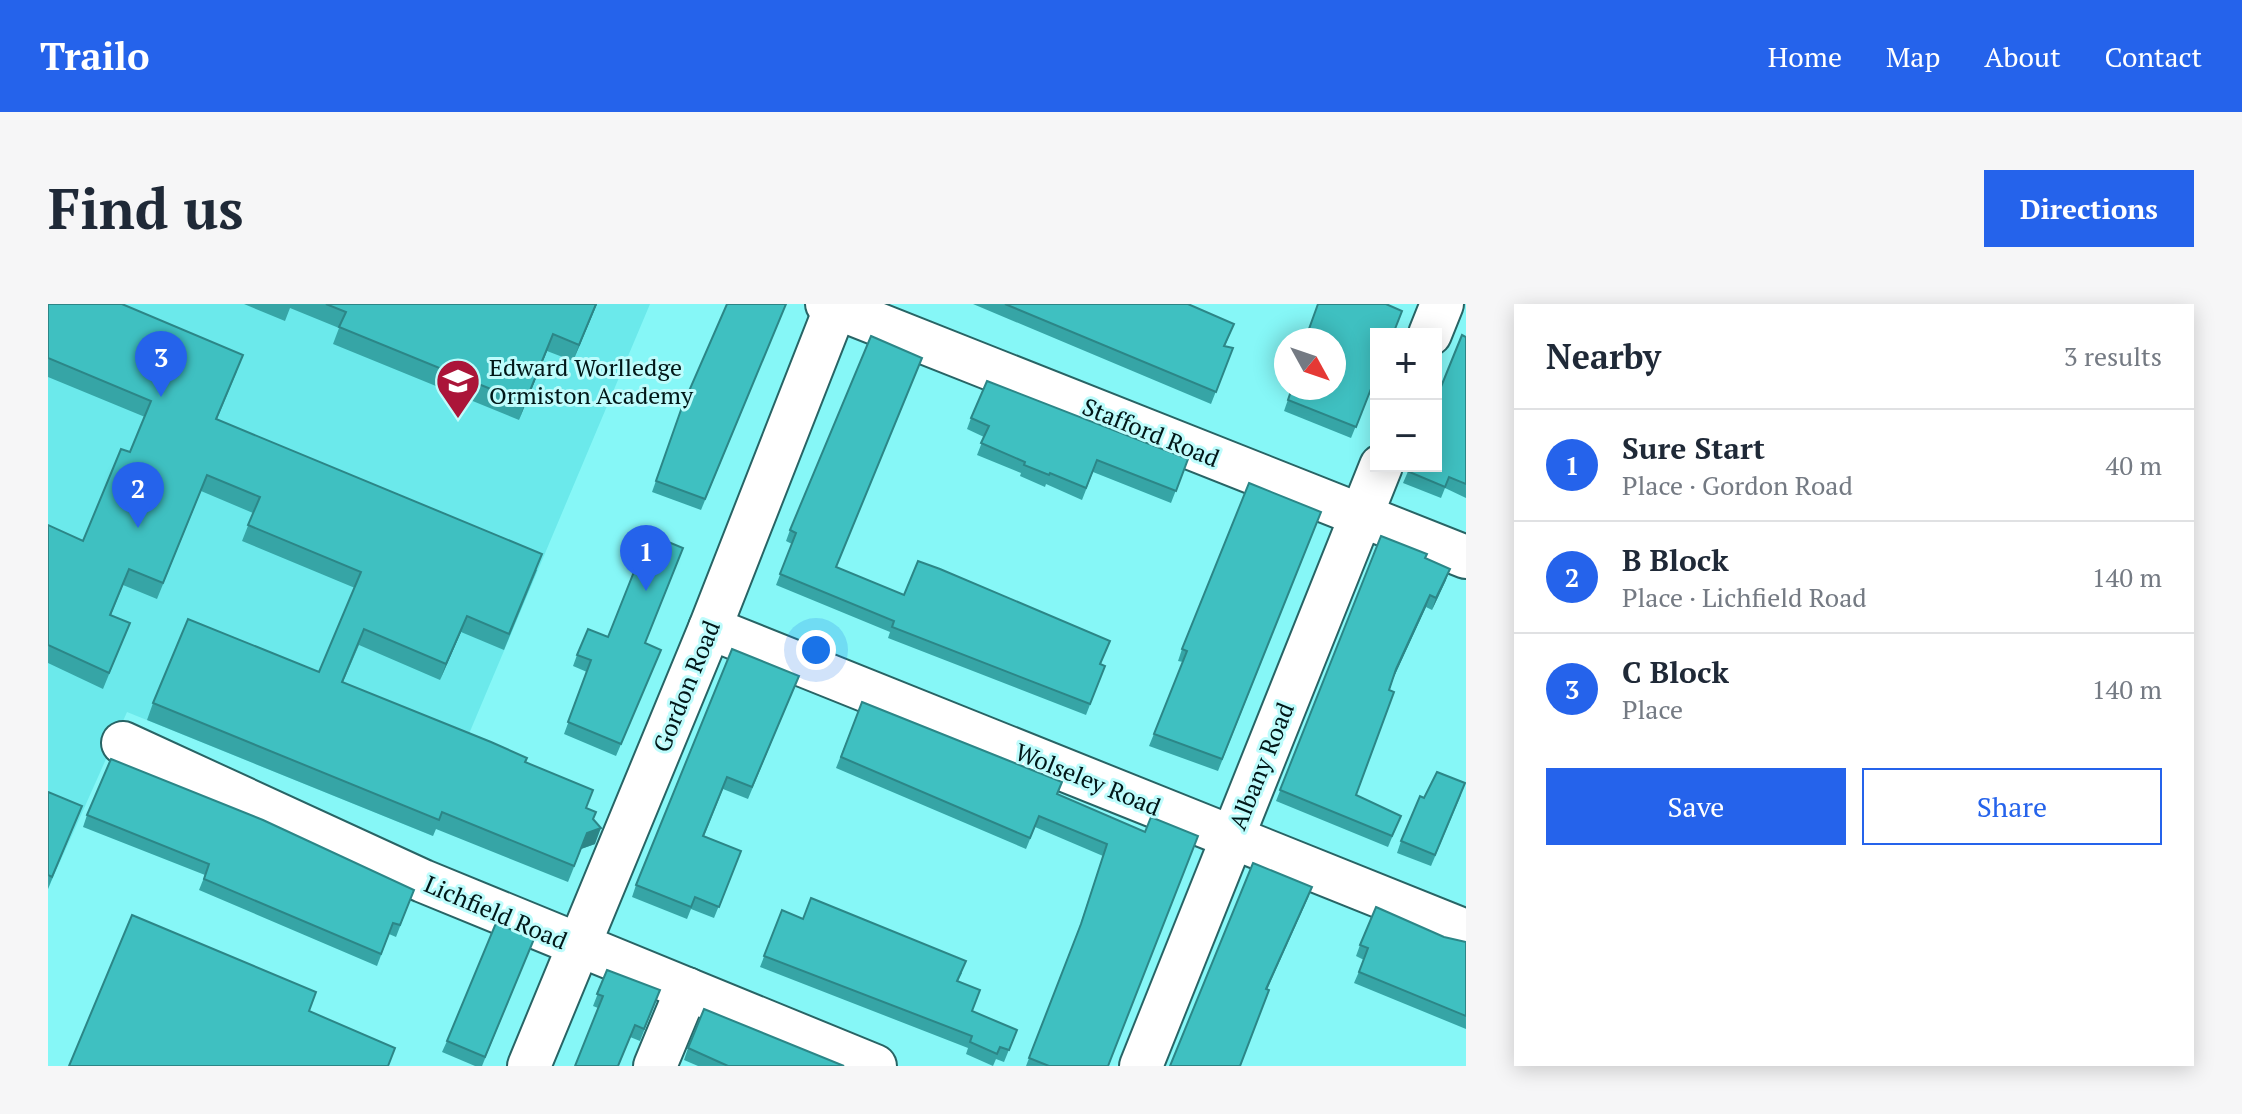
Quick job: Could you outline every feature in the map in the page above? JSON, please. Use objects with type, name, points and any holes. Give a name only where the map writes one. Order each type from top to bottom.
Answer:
[{"type":"street","points":[[1432,328],[1442,304]]},
{"type":"street","name":"Stafford Road","points":[[834,305],[1466,557]]},
{"type":"street","name":"Gordon Road","points":[[529,1066],[710,628],[834,305]]},
{"type":"street","name":"Albany Road","points":[[1141,1066],[1379,472]]},
{"type":"street","name":"Wolseley Road","points":[[710,628],[1466,931]]},
{"type":"street","name":"Lichfield Road","points":[[123,743],[423,881],[875,1066]]},
{"type":"street","points":[[655,1066],[687,989]]},
{"type":"shaded area","points":[[48,304],[650,304],[463,748],[433,836],[127,712],[48,889]]},
{"type":"building","points":[[48,304],[122,304],[243,355],[216,419],[542,554],[509,634],[467,616],[446,664],[364,629],[342,682],[491,742],[527,758],[525,762],[593,790],[586,808],[596,812],[593,819],[601,828],[587,833],[574,866],[442,812],[439,820],[153,703],[188,619],[319,672],[361,572],[248,525],[260,497],[207,475],[163,583],[129,569],[110,615],[130,623],[109,673],[48,645],[48,525],[83,541],[121,449],[130,452],[151,401],[48,358]]},
{"type":"building","points":[[326,304],[596,304],[579,345],[553,334],[525,403],[339,327],[346,312]]},
{"type":"building","points":[[727,304],[786,304],[705,499],[656,481],[682,407]]},
{"type":"building","points":[[1005,304],[1188,304],[1234,324],[1224,346],[1233,348],[1216,392]]},
{"type":"building","points":[[1318,304],[1386,304],[1402,311],[1395,328],[1370,328],[1370,391],[1356,427],[1288,400],[1346,400],[1346,328],[1309,328]]},
{"type":"building","points":[[1462,335],[1466,337],[1466,484],[1449,477],[1445,487],[1409,472],[1442,472],[1442,384]]},
{"type":"building","points":[[871,336],[922,358],[836,567],[904,595],[918,561],[1110,641],[1100,664],[1105,666],[1090,704],[892,627],[894,621],[780,574],[796,533],[790,530]]},
{"type":"building","points":[[987,381],[1188,459],[1176,491],[1097,460],[1086,488],[1024,465],[1025,462],[981,443],[989,426],[971,418]]},
{"type":"building","points":[[1249,483],[1321,512],[1222,759],[1154,734],[1187,651],[1182,649]]},
{"type":"building","points":[[649,534],[683,548],[645,643],[661,650],[621,744],[568,722],[591,660],[577,655],[588,629],[608,637]]},
{"type":"building","points":[[1381,536],[1427,554],[1425,558],[1450,569],[1436,598],[1430,595],[1396,669],[1389,690],[1394,692],[1356,795],[1401,816],[1392,836],[1280,790]]},
{"type":"building","points":[[732,649],[799,676],[752,787],[727,777],[703,836],[741,851],[719,907],[695,897],[691,907],[636,885]]},
{"type":"building","points":[[862,702],[1062,782],[1057,794],[1145,832],[1151,817],[1198,836],[1108,1066],[1049,1066],[1029,1058],[1081,924],[1107,844],[1039,816],[1030,838],[841,757]]},
{"type":"building","points":[[111,759],[263,820],[414,890],[400,925],[393,923],[381,954],[204,879],[209,864],[87,815]]},
{"type":"building","points":[[1437,772],[1465,783],[1435,855],[1401,841],[1420,796],[1424,798]]},
{"type":"building","points":[[48,792],[82,806],[52,877],[48,875]]},
{"type":"building","points":[[1253,863],[1312,887],[1266,989],[1269,990],[1240,1066],[1170,1066]]},
{"type":"building","points":[[811,898],[966,961],[957,981],[980,990],[972,1011],[1017,1030],[1009,1050],[1000,1047],[997,1054],[970,1042],[972,1036],[764,956],[782,910],[803,919]]},
{"type":"building","points":[[1376,907],[1444,937],[1466,942],[1466,1016],[1359,972],[1368,948],[1360,945]]},
{"type":"building","points":[[132,915],[316,992],[309,1011],[395,1048],[388,1066],[69,1066]]},
{"type":"building","points":[[496,923],[534,939],[485,1057],[447,1041]]},
{"type":"building","points":[[607,970],[660,990],[644,1029],[635,1025],[618,1066],[575,1066],[603,996],[597,994]]},
{"type":"building","points":[[704,1009],[844,1066],[728,1066],[688,1048]]},
{"type":"place","name":"C Block","points":[[161,397]]},
{"type":"place","name":"Edward Worlledge Ormiston Academy","points":[[458,420]]},
{"type":"place","name":"B Block","points":[[138,528]]},
{"type":"place","name":"Sure Start","points":[[646,591]]}]
